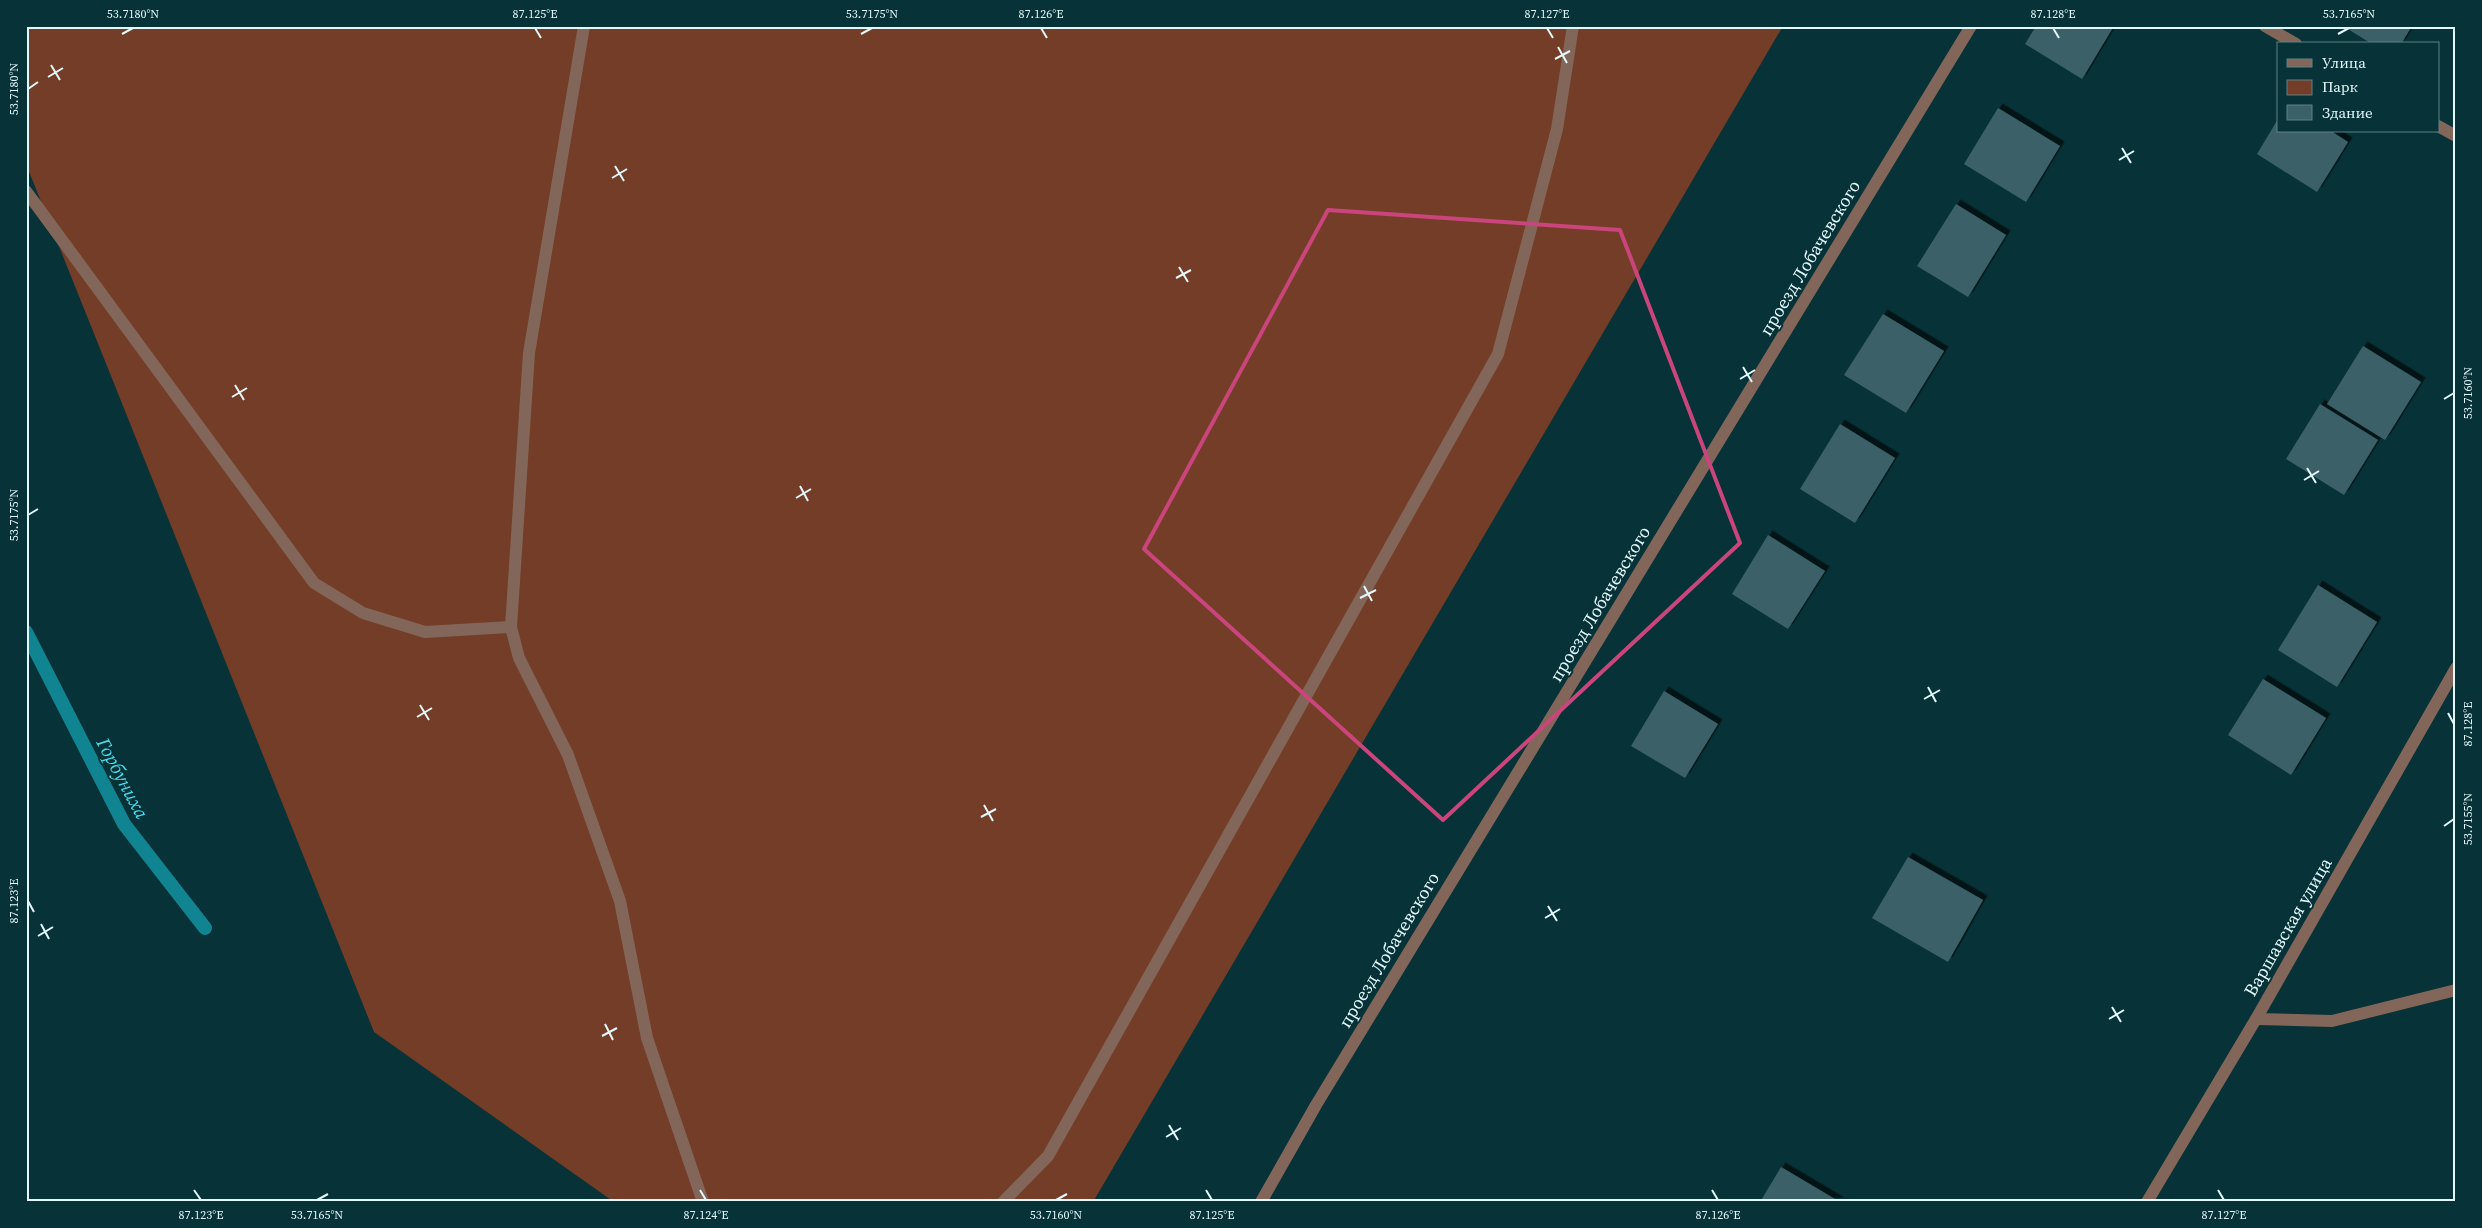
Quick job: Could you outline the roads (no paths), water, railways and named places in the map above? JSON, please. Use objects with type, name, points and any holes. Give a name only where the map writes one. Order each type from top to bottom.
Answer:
[{"type":"street","points":[[584,26],[529,353],[511,628],[519,658],[568,755],[620,901],[647,1038],[703,1202]]},
{"type":"street","points":[[1003,1202],[1048,1156],[1498,354],[1557,129],[1573,26]]},
{"type":"street","name":"проезд Лобачевского","points":[[1261,1202],[1316,1105],[1971,26]]},
{"type":"street","points":[[2265,26],[2293,42]]},
{"type":"street","points":[[2440,127],[2456,136]]},
{"type":"street","points":[[26,191],[314,582],[364,613],[425,632],[511,628]]},
{"type":"street","name":"Варшавская улица","points":[[2147,1202],[2256,1019],[2456,668]]},
{"type":"street","points":[[2256,1019],[2332,1021],[2456,990]]},
{"type":"waterway","name":"Горбуниха","points":[[26,632],[124,824],[205,928]]}]
